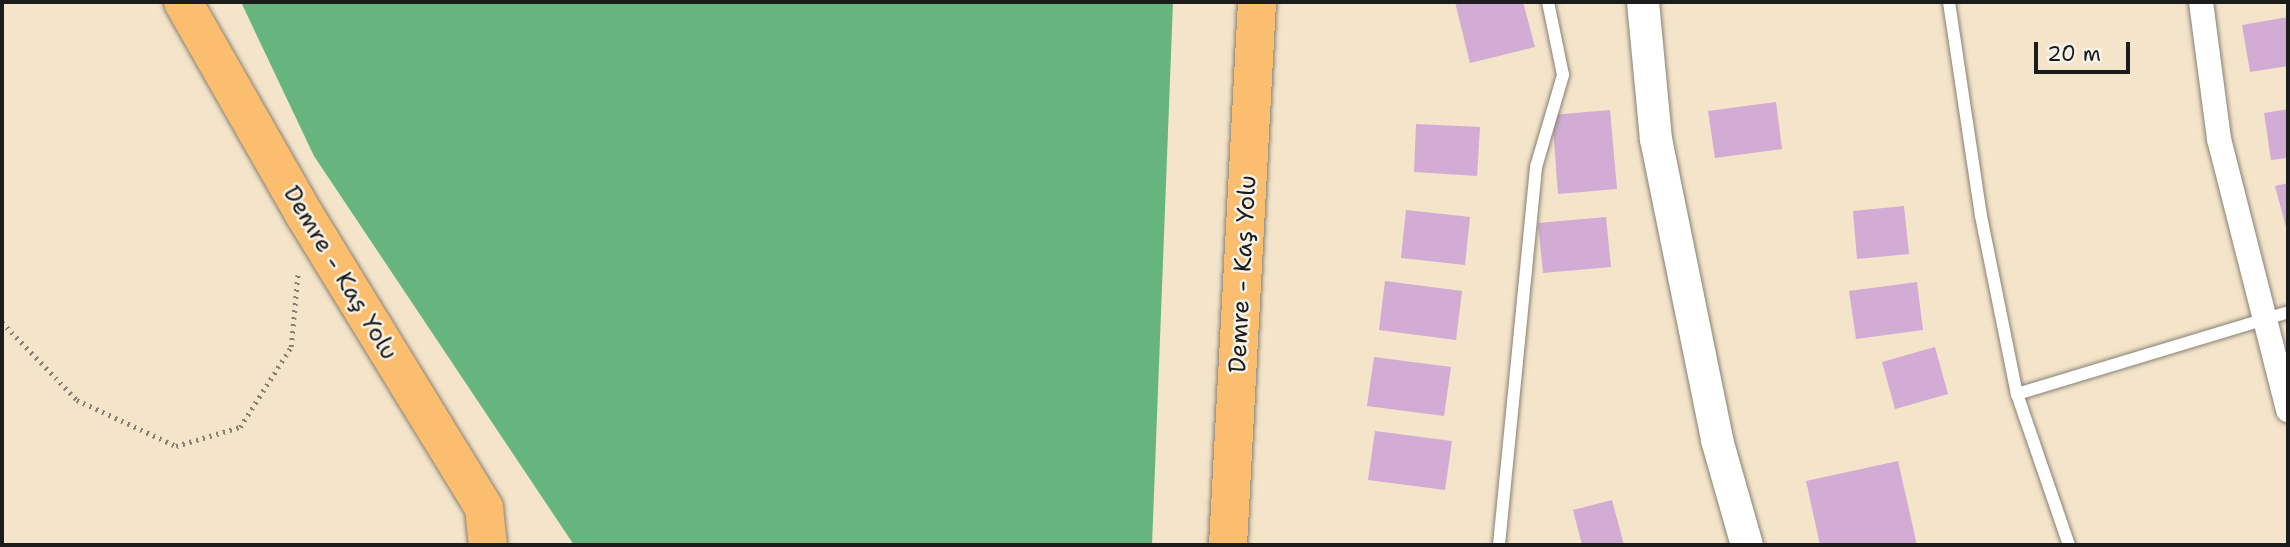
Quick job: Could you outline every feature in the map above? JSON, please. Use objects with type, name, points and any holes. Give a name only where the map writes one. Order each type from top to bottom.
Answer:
[{"type":"highway","name":"Demre - Kaş Yolu","points":[[183,2],[304,215],[484,508],[488,545]]},
{"type":"highway","name":"Demre - Kaş Yolu","points":[[1228,545],[1257,2]]},
{"type":"street","points":[[1643,2],[1656,139],[1717,439],[1747,545]]},
{"type":"street","points":[[2201,2],[2219,139],[2261,318],[2288,411]]},
{"type":"lane","points":[[1499,545],[1536,167],[1563,75],[1548,2]]},
{"type":"lane","points":[[1949,2],[1981,216],[2017,394],[2069,545]]},
{"type":"lane","points":[[2017,394],[2288,312]]},
{"type":"path","points":[[2,322],[77,400],[176,446],[240,427],[291,347],[299,267]]},
{"type":"green space","points":[[241,2],[1173,2],[1152,545],[574,545],[314,156]]},
{"type":"building","points":[[1455,2],[1523,2],[1535,47],[1470,63]]},
{"type":"building","points":[[2288,17],[2288,66],[2250,72],[2242,25]]},
{"type":"building","points":[[1776,102],[1782,149],[1715,158],[1708,111]]},
{"type":"building","points":[[2288,109],[2288,158],[2271,160],[2264,113]]},
{"type":"building","points":[[1610,110],[1617,189],[1558,194],[1552,115]]},
{"type":"building","points":[[1416,124],[1480,127],[1477,176],[1414,172]]},
{"type":"building","points":[[2288,183],[2288,231],[2287,231],[2275,186]]},
{"type":"building","points":[[1904,206],[1909,254],[1857,259],[1853,211]]},
{"type":"building","points":[[1406,210],[1470,217],[1465,265],[1401,258]]},
{"type":"building","points":[[1606,217],[1611,267],[1543,273],[1538,223]]},
{"type":"building","points":[[1385,281],[1462,291],[1456,340],[1379,330]]},
{"type":"building","points":[[1917,282],[1923,330],[1856,339],[1849,291]]},
{"type":"building","points":[[1935,347],[1948,394],[1895,409],[1882,362]]},
{"type":"building","points":[[1374,357],[1451,367],[1444,416],[1367,406]]},
{"type":"building","points":[[1375,431],[1452,441],[1445,490],[1368,480]]},
{"type":"building","points":[[1898,461],[1917,545],[1820,545],[1806,481]]},
{"type":"building","points":[[1612,500],[1624,545],[1582,545],[1573,510]]}]
